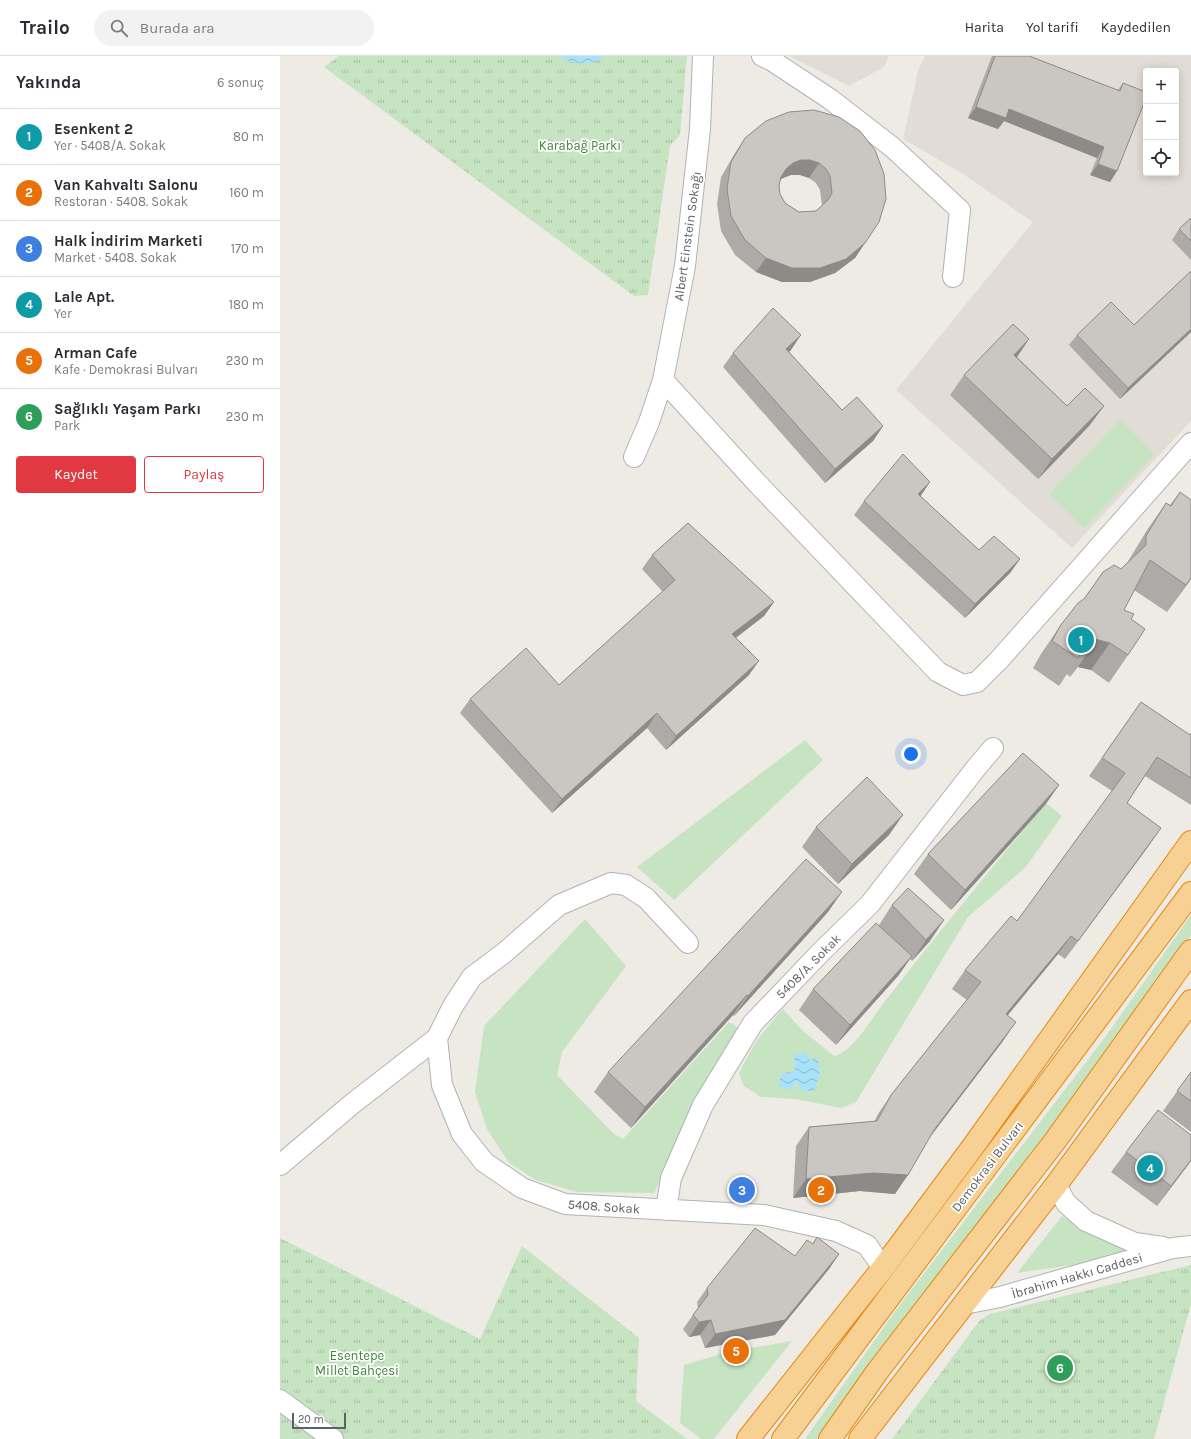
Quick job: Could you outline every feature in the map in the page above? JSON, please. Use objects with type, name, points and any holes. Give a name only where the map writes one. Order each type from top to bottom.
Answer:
[{"type":"highway","points":[[748,1439],[883,1268],[972,1148],[1191,842]]},
{"type":"highway","name":"Demokrasi Bulvarı","points":[[783,1439],[1191,893]]},
{"type":"highway","points":[[830,1439],[877,1372],[1055,1141],[1191,952]]},
{"type":"highway","points":[[860,1439],[1056,1184],[1191,1001]]},
{"type":"street","name":"Albert Einstein Sokağı","points":[[634,457],[649,422],[663,380],[685,266],[700,129],[703,56]]},
{"type":"street","points":[[762,56],[771,60],[830,100],[892,147],[960,210],[953,277]]},
{"type":"street","points":[[663,380],[756,482],[938,672],[963,685],[976,682],[999,660],[1191,443]]},
{"type":"street","name":"5408/A. Sokak","points":[[666,1210],[671,1178],[703,1105],[753,1023],[821,952],[870,904],[993,748]]},
{"type":"street","points":[[280,1165],[352,1104],[437,1038],[453,1006],[472,977],[504,953],[559,905],[611,883],[626,885],[646,898],[688,943]]},
{"type":"street","name":"5408. Sokak","points":[[437,1038],[442,1085],[462,1134],[484,1162],[522,1188],[565,1204],[764,1215],[836,1231],[867,1245],[883,1268]]},
{"type":"street","points":[[1056,1184],[1066,1203],[1086,1221],[1135,1243],[1182,1247]]},
{"type":"street","name":"İbrahim Hakkı Caddesi","points":[[964,1304],[1000,1297],[1182,1247]]},
{"type":"street","points":[[280,1400],[333,1439]]},
{"type":"shaded area","points":[[789,56],[889,56],[884,67],[849,86]]},
{"type":"shaded area","points":[[925,56],[1191,56],[1191,421],[1072,548],[896,390],[1033,222],[960,172],[903,139],[918,71]]},
{"type":"green space","name":"Karabağ Parkı","points":[[339,56],[687,56],[680,135],[670,146],[648,295],[634,296],[324,67]]},
{"type":"green space","points":[[1120,420],[1155,454],[1084,528],[1049,494]]},
{"type":"green space","points":[[805,740],[823,760],[674,900],[637,867]]},
{"type":"green space","points":[[1046,803],[1062,816],[1025,868],[968,917],[856,1102],[841,1108],[795,1099],[761,1097],[744,1086],[739,1074],[744,1064],[753,1047],[783,1009],[802,1030],[834,1056],[841,1053],[854,1043],[941,931]]},
{"type":"green space","points":[[1191,915],[1191,935],[1048,1136],[825,1439],[805,1439],[896,1310],[1106,1036]]},
{"type":"green space","points":[[585,919],[626,966],[562,1052],[557,1075],[613,1133],[623,1139],[729,1022],[742,1030],[681,1137],[654,1193],[577,1192],[536,1180],[509,1163],[487,1129],[475,1092],[484,1026]]},
{"type":"green space","points":[[1062,1216],[1102,1239],[1128,1249],[1102,1261],[1017,1273]]},
{"type":"green space","name":"Esentepe Millet Bahçesi","points":[[280,1238],[480,1339],[522,1246],[639,1338],[636,1401],[687,1439],[280,1439]]},
{"type":"green space","points":[[1191,1265],[1191,1304],[1154,1439],[892,1439],[980,1320],[990,1314]]},
{"type":"green space","points":[[792,1341],[714,1439],[701,1439],[680,1423],[684,1365],[727,1352]]},
{"type":"water","points":[[559,56],[604,56],[587,63],[576,63]]},
{"type":"water","points":[[806,1053],[811,1062],[813,1058],[818,1058],[820,1079],[815,1083],[818,1088],[811,1091],[802,1091],[798,1083],[794,1082],[793,1090],[779,1087],[779,1081],[783,1073],[792,1072],[795,1070],[794,1055]]},
{"type":"building","points":[[995,56],[1029,56],[1120,91],[1123,83],[1143,91],[1143,106],[1117,171],[1098,164],[1104,147],[1009,109],[1006,118],[976,107]]},
{"type":"building","points":[[814,110],[839,117],[860,131],[875,150],[884,174],[886,199],[879,222],[865,243],[846,259],[820,268],[792,268],[766,258],[745,240],[731,216],[727,189],[731,162],[745,138],[766,121],[789,112]],"holes":[[[801,160],[810,160],[819,163],[826,169],[830,176],[832,193],[828,200],[816,211],[799,212],[785,203],[780,194],[779,186],[781,177],[786,169],[793,163]]]},
{"type":"building","points":[[1191,218],[1191,241],[1179,229]]},
{"type":"building","points":[[1191,271],[1191,329],[1128,388],[1077,335],[1111,302],[1134,325]]},
{"type":"building","points":[[773,308],[801,335],[786,349],[842,410],[857,397],[883,426],[835,469],[733,353]]},
{"type":"building","points":[[1013,324],[1029,339],[1014,355],[1067,406],[1085,388],[1104,406],[1052,459],[964,375]]},
{"type":"building","points":[[903,454],[930,482],[918,494],[979,550],[994,536],[1020,559],[975,604],[864,501]]},
{"type":"building","points":[[1180,492],[1191,500],[1191,578],[1186,585],[1150,560],[1124,610],[1134,614],[1131,619],[1145,629],[1128,655],[1110,643],[1095,639],[1089,650],[1085,646],[1078,658],[1052,641],[1060,626],[1078,603],[1084,599],[1103,572],[1114,565],[1121,569],[1146,545],[1146,536],[1166,503],[1171,506]]},
{"type":"building","points":[[688,523],[774,602],[732,634],[759,661],[676,736],[657,713],[562,799],[470,699],[526,648],[559,685],[675,580],[652,555]]},
{"type":"building","points":[[1141,702],[1190,735],[1191,733],[1191,778],[1157,757],[1127,803],[1161,828],[1078,941],[1071,936],[1006,1014],[1016,1022],[934,1130],[908,1175],[873,1173],[806,1179],[809,1127],[877,1121],[891,1095],[981,982],[965,970],[1011,916],[1017,921],[1125,773],[1102,758]]},
{"type":"building","points":[[1023,753],[1059,785],[965,890],[928,854]]},
{"type":"building","points":[[867,777],[903,815],[852,864],[816,827]]},
{"type":"building","points":[[806,859],[842,892],[645,1107],[608,1072]]},
{"type":"building","points":[[908,888],[944,920],[926,940],[892,905]]},
{"type":"building","points":[[876,923],[912,956],[850,1025],[813,989]]},
{"type":"building","points":[[1191,1072],[1191,1101],[1177,1091]]},
{"type":"building","points":[[1158,1110],[1191,1135],[1191,1160],[1171,1186],[1126,1152]]},
{"type":"building","points":[[755,1228],[795,1256],[807,1240],[813,1244],[817,1237],[839,1254],[785,1320],[715,1334],[711,1320],[699,1322],[693,1315],[708,1295],[707,1288]]},
{"type":"place","name":"Esenkent 2","points":[[1081,640]]},
{"type":"place","name":"Lale Apt.","points":[[1150,1168]]},
{"type":"place","name":"Halk İndirim Marketi","points":[[742,1190]]},
{"type":"place","name":"Van Kahvaltı Salonu","points":[[821,1190]]},
{"type":"place","name":"Arman Cafe","points":[[736,1351]]},
{"type":"place","name":"Sağlıklı Yaşam Parkı","points":[[1060,1368]]}]
